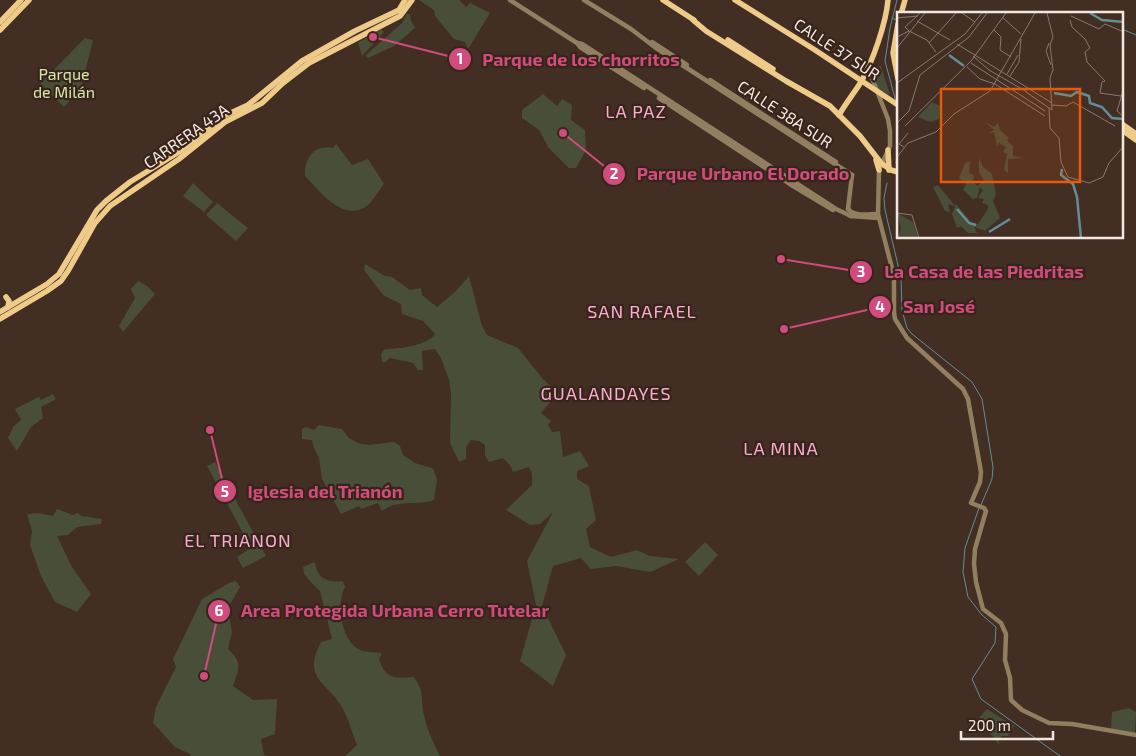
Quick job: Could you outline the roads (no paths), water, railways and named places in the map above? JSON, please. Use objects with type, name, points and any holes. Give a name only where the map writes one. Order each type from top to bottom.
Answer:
[{"type":"main road","points":[[0,22],[21,0]]},
{"type":"main road","points":[[0,30],[29,0]]},
{"type":"main road","name":"CARRERA 43A","points":[[0,312],[47,284],[59,274],[97,210],[130,182],[179,152],[224,116],[248,105],[296,64],[331,43],[394,13],[399,10],[405,0]]},
{"type":"main road","name":"CARRERA 43A","points":[[0,319],[57,284],[65,276],[90,230],[105,210],[179,159],[225,122],[262,103],[283,83],[309,63],[400,16],[412,0]]},
{"type":"main road","points":[[663,0],[780,73],[790,83],[830,106],[873,153],[883,169],[897,172]]},
{"type":"main road","name":"CALLE 37 SUR","points":[[735,0],[897,104]]},
{"type":"main road","points":[[839,115],[862,80],[883,26],[888,0]]},
{"type":"main road","points":[[897,31],[893,57],[897,75]]},
{"type":"main road","points":[[1124,125],[1136,134]]},
{"type":"main road","points":[[1124,131],[1136,140]]},
{"type":"main road","points":[[883,169],[888,150]]},
{"type":"main road","points":[[144,182],[152,185]]},
{"type":"main road","points":[[6,297],[9,301],[8,307]]},
{"type":"main road","points":[[31,301],[32,309]]},
{"type":"street","points":[[510,0],[577,43],[588,48],[842,212],[852,216]]},
{"type":"street","name":"CALLE 38A SUR","points":[[584,0],[847,170],[852,176],[848,209]]},
{"type":"street","points":[[577,43],[580,47],[792,186],[836,212],[852,216],[878,216]]},
{"type":"street","points":[[867,68],[889,123],[891,142],[883,169],[878,216],[894,276],[894,312],[899,326],[907,338],[963,389],[968,399],[980,462],[980,482],[973,504],[985,510],[974,556],[976,582],[984,609],[1002,623],[1005,628],[1007,641],[1005,660],[1010,678],[1011,700],[1022,710],[1049,723],[1072,724],[1136,735]]},
{"type":"street","points":[[842,212],[848,209],[850,212],[857,214],[878,216]]},
{"type":"waterway","points":[[896,102],[885,61],[897,0]]},
{"type":"waterway","points":[[892,18],[897,20]]},
{"type":"waterway","points":[[1124,30],[1136,35]]},
{"type":"waterway","points":[[896,163],[897,154]]},
{"type":"waterway","points":[[887,183],[884,198],[885,210],[901,278],[902,310],[907,328],[972,382],[982,399],[993,467],[992,479],[981,505]]},
{"type":"waterway","points":[[979,508],[965,548],[963,572],[968,597],[982,615],[996,627],[995,643],[972,679],[981,699],[1060,756]]},
{"type":"place","name":"Parque de los chorritos","points":[[373,37]]},
{"type":"place","name":"Parque Urbano El Dorado","points":[[563,133]]},
{"type":"place","name":"La Casa de las Piedritas","points":[[781,259]]},
{"type":"place","name":"San José","points":[[784,329]]},
{"type":"place","name":"Iglesia del Trianón","points":[[210,430]]},
{"type":"place","name":"Area Protegida Urbana Cerro Tutelar","points":[[204,676]]},
{"type":"district","name":"LA PAZ","points":[[636,112]]},
{"type":"district","name":"SAN RAFAEL","points":[[642,312]]},
{"type":"district","name":"GUALANDAYES","points":[[606,394]]},
{"type":"district","name":"LA MINA","points":[[781,449]]},
{"type":"district","name":"EL TRIANON","points":[[238,541]]},
{"type":"park label","name":"Parque de Milán","points":[[64,83]]}]
